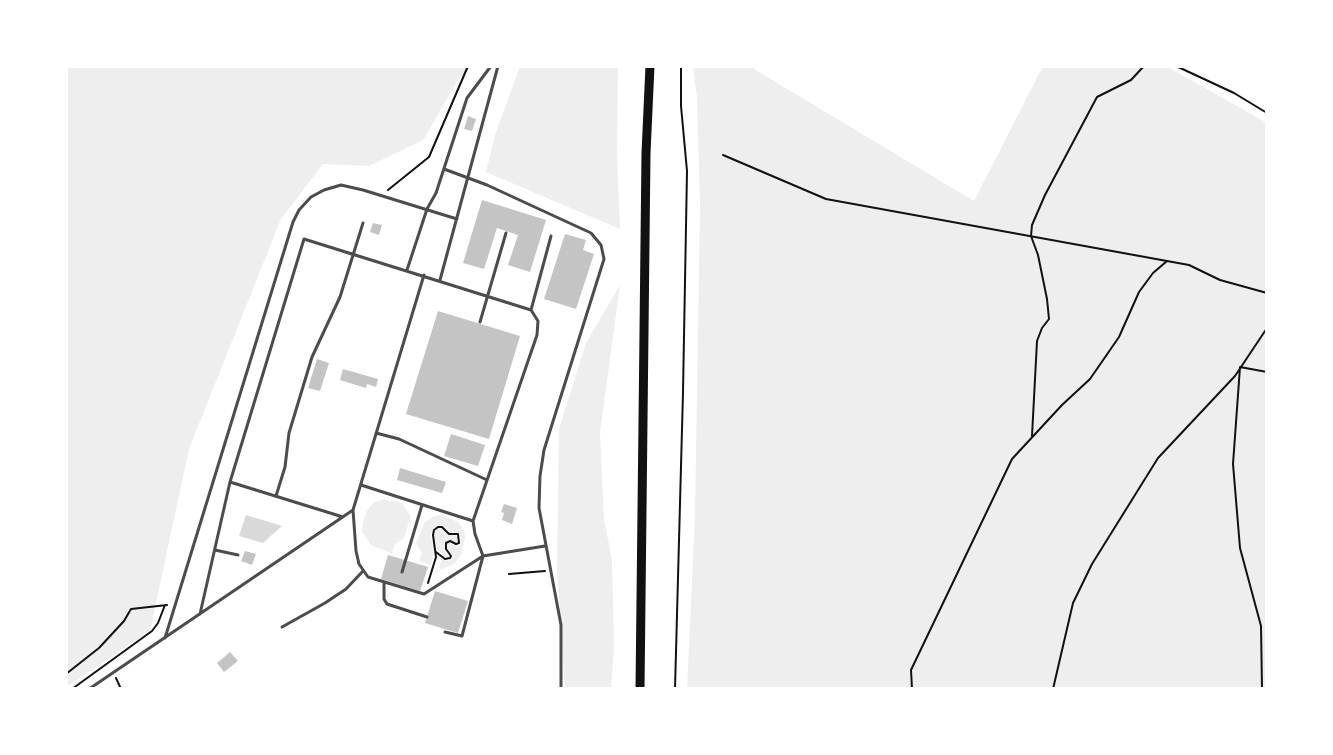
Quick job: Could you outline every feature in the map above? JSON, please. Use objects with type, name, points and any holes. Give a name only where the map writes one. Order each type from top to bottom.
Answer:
[{"type":"main road","points":[[640,689],[646,133],[650,66]]},
{"type":"lane","points":[[407,270],[427,209],[436,194],[467,98],[491,66]]},
{"type":"lane","points":[[440,280],[498,66]]},
{"type":"lane","points":[[444,169],[468,177],[591,233],[601,245],[604,259],[544,450],[540,476],[539,508],[561,625],[561,689]]},
{"type":"lane","points":[[165,638],[292,222],[299,210],[311,197],[341,185],[457,219]]},
{"type":"lane","points":[[276,496],[285,467],[289,433],[312,357],[340,297],[363,223]]},
{"type":"lane","points":[[480,322],[506,233]]},
{"type":"lane","points":[[531,310],[551,236]]},
{"type":"lane","points":[[200,614],[230,482],[304,239],[531,310],[538,321],[537,335],[473,521],[474,534],[483,556],[462,636],[445,632]]},
{"type":"lane","points":[[424,275],[353,510],[356,550],[363,571],[368,577],[424,594],[483,556],[545,546]]},
{"type":"lane","points":[[376,433],[399,439],[487,480]]},
{"type":"lane","points":[[230,482],[343,517]]},
{"type":"lane","points":[[361,485],[473,521]]},
{"type":"lane","points":[[402,572],[422,504]]},
{"type":"lane","points":[[89,689],[353,510]]},
{"type":"lane","points":[[214,550],[238,555]]},
{"type":"lane","points":[[282,627],[346,589],[363,571]]},
{"type":"lane","points":[[384,582],[384,600],[387,604],[427,617]]},
{"type":"path","points":[[381,195],[429,157],[468,66]]},
{"type":"path","points":[[675,689],[684,393],[687,171],[681,106],[681,66]]},
{"type":"path","points":[[1032,437],[1038,341],[1042,328],[1049,319],[1038,255],[1031,236],[1032,225],[1045,195],[1097,97],[1131,80],[1144,66]]},
{"type":"path","points":[[1176,66],[1234,93],[1267,113]]},
{"type":"path","points":[[723,155],[826,199],[1188,265],[1220,280],[1267,293]]},
{"type":"path","points":[[912,689],[910,670],[1012,459],[1062,405],[1090,379],[1119,337],[1139,292],[1153,273],[1167,261]]},
{"type":"path","points":[[1053,689],[1073,603],[1092,564],[1158,458],[1240,367],[1267,328]]},
{"type":"path","points":[[1240,367],[1267,372]]},
{"type":"path","points":[[1240,367],[1233,464],[1240,548],[1261,626],[1262,689]]},
{"type":"path","points":[[424,594],[436,552],[433,535],[436,528],[442,527],[449,534],[458,534],[459,543],[450,541],[446,543],[450,558],[445,560],[436,552]]},
{"type":"path","points":[[509,574],[550,570]]},
{"type":"path","points":[[66,674],[99,648],[132,609],[175,604]]},
{"type":"path","points":[[72,689],[152,631],[165,605]]},
{"type":"path","points":[[113,673],[121,689]]},
{"type":"shaded area","points":[[66,66],[473,66],[458,80],[423,140],[369,166],[323,164],[281,219],[189,449],[150,631],[66,687]]},
{"type":"shaded area","points":[[520,66],[618,66],[617,154],[620,229],[486,172],[495,135]]},
{"type":"shaded area","points":[[693,66],[755,66],[754,69],[974,201],[1043,66],[1166,66],[1267,123],[1267,689],[687,689],[695,515],[700,205],[697,98]]},
{"type":"shaded area","points":[[620,285],[600,433],[604,519],[612,560],[614,646],[611,689],[565,689],[557,570],[559,429],[586,343]]},
{"type":"shaded area","points":[[384,499],[402,503],[410,515],[411,522],[409,522],[404,538],[395,544],[393,554],[371,545],[362,531],[368,509],[373,503]]},
{"type":"shaded area","points":[[246,515],[282,526],[263,543],[239,536]]},
{"type":"shaded area","points":[[442,515],[458,522],[464,530],[465,538],[461,555],[454,564],[442,569],[439,568],[442,559],[449,561],[453,556],[447,549],[448,542],[458,548],[460,546],[459,532],[450,532],[443,525],[434,527],[431,535],[434,553],[431,565],[419,561],[422,553],[416,543],[425,522]]},
{"type":"shaded area","points":[[441,528],[449,535],[458,536],[456,543],[449,539],[445,543],[444,548],[449,557],[446,558],[437,548],[434,535],[437,529]]},
{"type":"building","points":[[468,116],[476,119],[472,131],[464,129]]},
{"type":"building","points":[[482,200],[546,220],[530,272],[508,265],[518,235],[497,228],[484,269],[463,263]]},
{"type":"building","points":[[373,223],[382,225],[379,235],[370,232]]},
{"type":"building","points":[[565,234],[586,240],[583,250],[594,254],[576,309],[544,299]]},
{"type":"building","points":[[438,311],[520,336],[489,439],[406,414]]},
{"type":"building","points":[[317,359],[329,363],[320,391],[308,388]]},
{"type":"building","points":[[343,369],[378,379],[376,387],[367,384],[366,388],[340,380]]},
{"type":"building","points":[[451,434],[485,445],[478,466],[444,456]]},
{"type":"building","points":[[400,468],[446,482],[442,493],[397,480]]},
{"type":"building","points":[[504,504],[517,508],[512,524],[502,520],[504,513],[501,512]]},
{"type":"building","points":[[245,551],[256,554],[252,565],[241,561]]},
{"type":"building","points":[[388,555],[428,567],[420,591],[381,579]]},
{"type":"building","points":[[435,591],[468,601],[458,633],[425,623]]},
{"type":"building","points":[[230,652],[238,661],[224,672],[217,663]]}]
